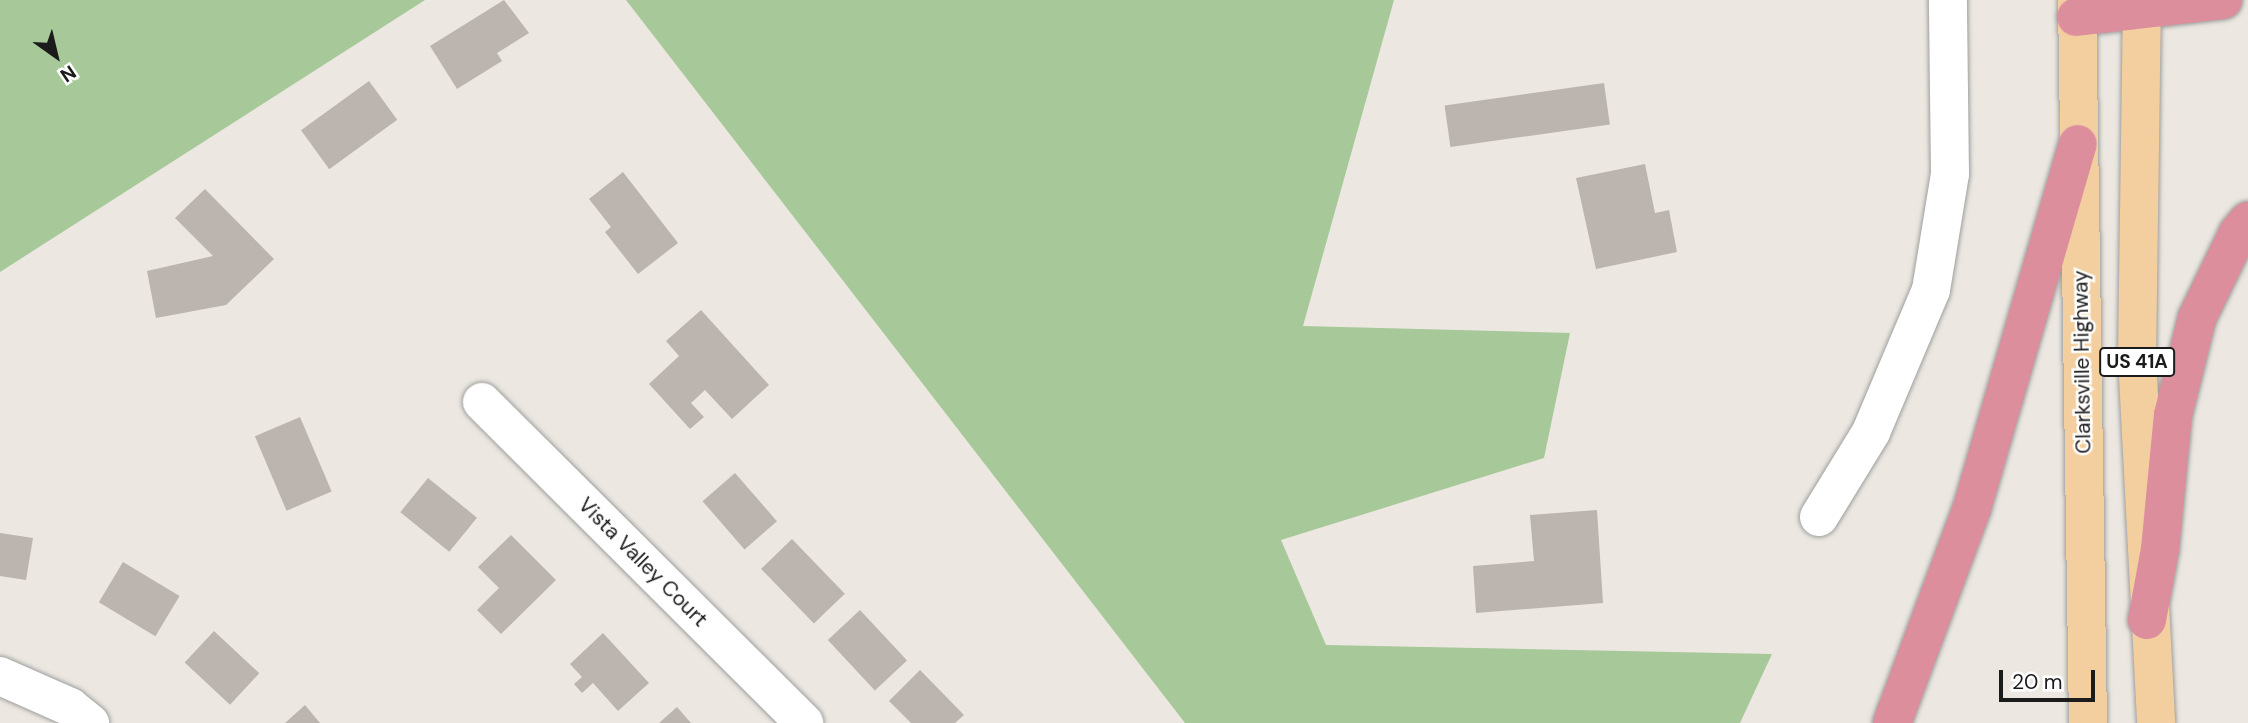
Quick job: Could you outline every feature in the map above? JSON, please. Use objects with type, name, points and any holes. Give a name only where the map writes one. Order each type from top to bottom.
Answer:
[{"type":"highway","points":[[2077,9],[2223,0]]},
{"type":"highway","points":[[1892,723],[1972,508],[2078,144]]},
{"type":"highway","points":[[2147,620],[2160,549],[2173,415],[2197,318],[2238,233],[2248,221]]},
{"type":"main road","name":"US 41A","points":[[2142,4],[2137,357],[2147,620],[2156,723]]},
{"type":"main road","name":"Clarksville Highway","points":[[2077,9],[2088,723]]},
{"type":"street","points":[[1819,517],[1871,432],[1931,290],[1950,174],[1948,0]]},
{"type":"street","name":"Vista Valley Court","points":[[482,401],[804,723]]},
{"type":"street","points":[[0,676],[70,707],[90,723]]},
{"type":"green space","points":[[0,0],[425,0],[0,272]]},
{"type":"green space","points":[[626,0],[1394,0],[1303,326],[1570,333],[1544,458],[1281,540],[1326,645],[1772,654],[1740,723],[1185,723]]},
{"type":"building","points":[[504,0],[529,33],[497,53],[502,61],[457,89],[430,46]]},
{"type":"building","points":[[369,81],[397,120],[329,169],[301,130]]},
{"type":"building","points":[[1604,83],[1610,125],[1450,147],[1445,105]]},
{"type":"building","points":[[1645,164],[1655,213],[1669,210],[1677,252],[1596,269],[1576,178]]},
{"type":"building","points":[[623,172],[678,243],[638,274],[605,232],[611,227],[589,199]]},
{"type":"building","points":[[205,189],[274,259],[226,305],[156,318],[147,271],[213,256],[175,218]]},
{"type":"building","points":[[701,310],[769,385],[732,419],[705,390],[691,403],[704,417],[690,429],[649,384],[679,356],[666,341]]},
{"type":"building","points":[[300,417],[332,492],[287,511],[255,436]]},
{"type":"building","points":[[735,473],[777,521],[745,550],[703,501]]},
{"type":"building","points":[[428,478],[477,518],[449,552],[400,512]]},
{"type":"building","points":[[1597,510],[1603,603],[1476,613],[1473,566],[1534,561],[1530,515]]},
{"type":"building","points":[[0,533],[33,538],[26,580],[0,576]]},
{"type":"building","points":[[511,535],[556,580],[501,634],[477,610],[499,588],[478,567]]},
{"type":"building","points":[[792,539],[845,594],[814,624],[761,569]]},
{"type":"building","points":[[123,562],[180,596],[155,636],[99,602]]},
{"type":"building","points":[[860,610],[907,660],[875,690],[828,640]]},
{"type":"building","points":[[214,631],[259,673],[230,705],[185,662]]},
{"type":"building","points":[[603,633],[649,683],[618,711],[593,683],[582,693],[574,684],[582,677],[570,664]]},
{"type":"building","points":[[920,670],[964,715],[955,723],[911,723],[889,701]]},
{"type":"building","points":[[305,705],[320,723],[285,723]]},
{"type":"building","points":[[677,707],[691,723],[659,723]]}]
